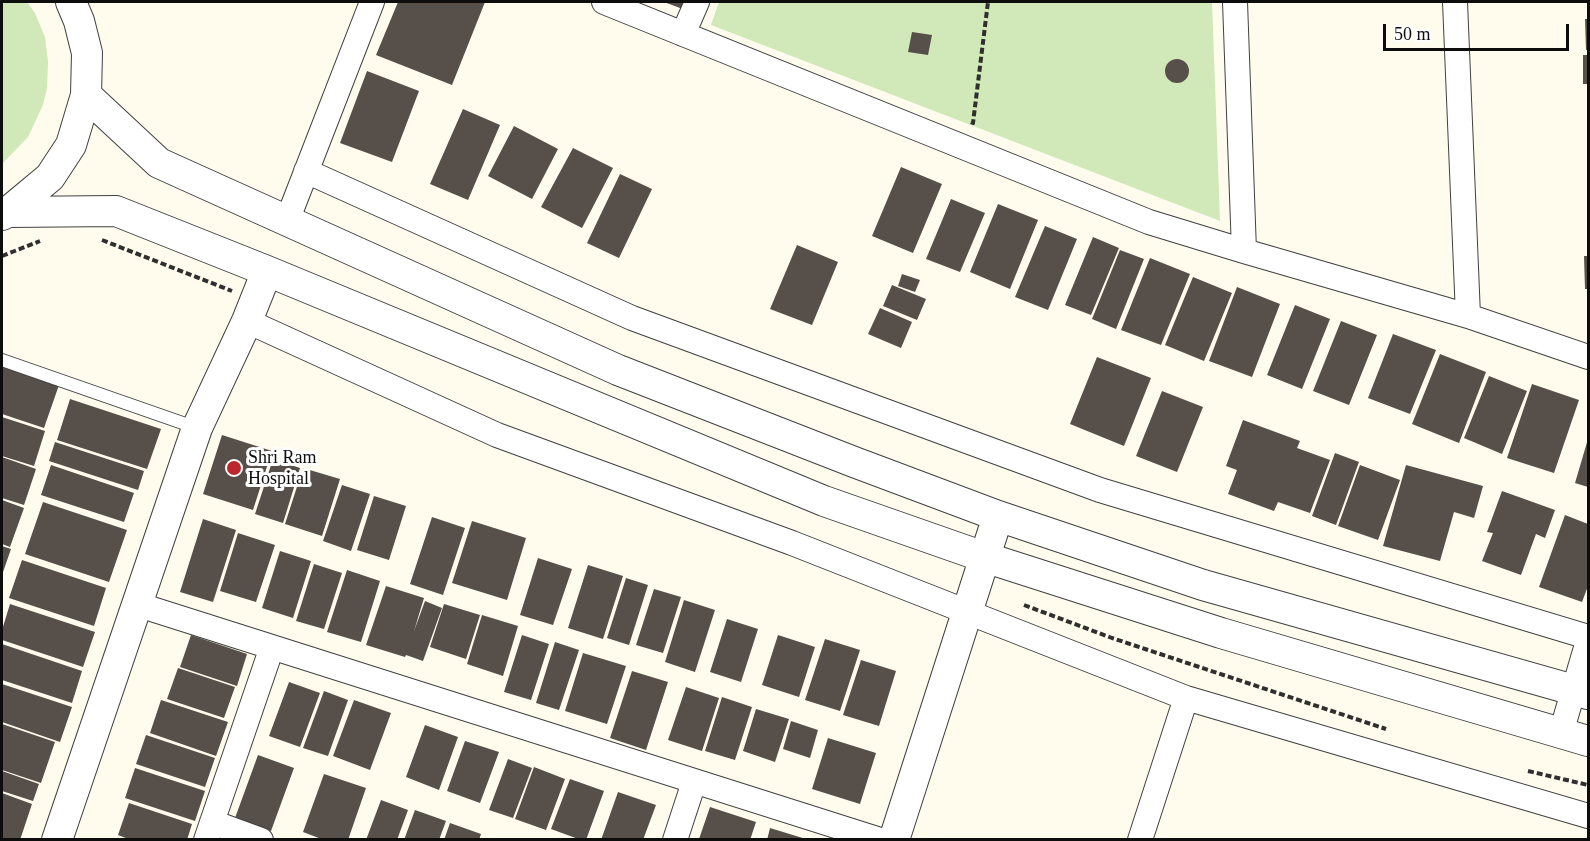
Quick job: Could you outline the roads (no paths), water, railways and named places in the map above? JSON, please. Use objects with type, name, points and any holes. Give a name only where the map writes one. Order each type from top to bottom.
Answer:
[{"type":"street","points":[[5,214],[50,177],[71,144],[87,95],[87,53],[80,21],[71,2]]},
{"type":"street","points":[[286,221],[372,2]]},
{"type":"street","points":[[604,2],[1149,222],[1468,316],[1588,357]]},
{"type":"street","points":[[683,34],[697,2]]},
{"type":"street","points":[[1235,2],[1244,251]]},
{"type":"street","points":[[1455,2],[1468,316]]},
{"type":"street","points":[[87,95],[159,163],[618,370],[998,516],[1203,585],[1581,692]]},
{"type":"street","points":[[5,214],[116,211],[824,501],[984,557],[1221,633],[1575,737],[1588,639],[1089,486],[632,318],[306,171]]},
{"type":"street","points":[[57,840],[197,428],[247,321],[267,271]]},
{"type":"street","points":[[247,321],[497,435],[792,543],[1186,698],[1588,816]]},
{"type":"street","points":[[894,840],[998,516]]},
{"type":"street","points":[[136,604],[880,840]]},
{"type":"street","points":[[261,840],[209,831],[272,647]]},
{"type":"street","points":[[1140,840],[1186,698]]},
{"type":"street","points":[[675,840],[694,782]]},
{"type":"lane","points":[[2,360],[197,428]]},
{"type":"place","name":"Shri Ram Hospital","points":[[234,468]]}]
